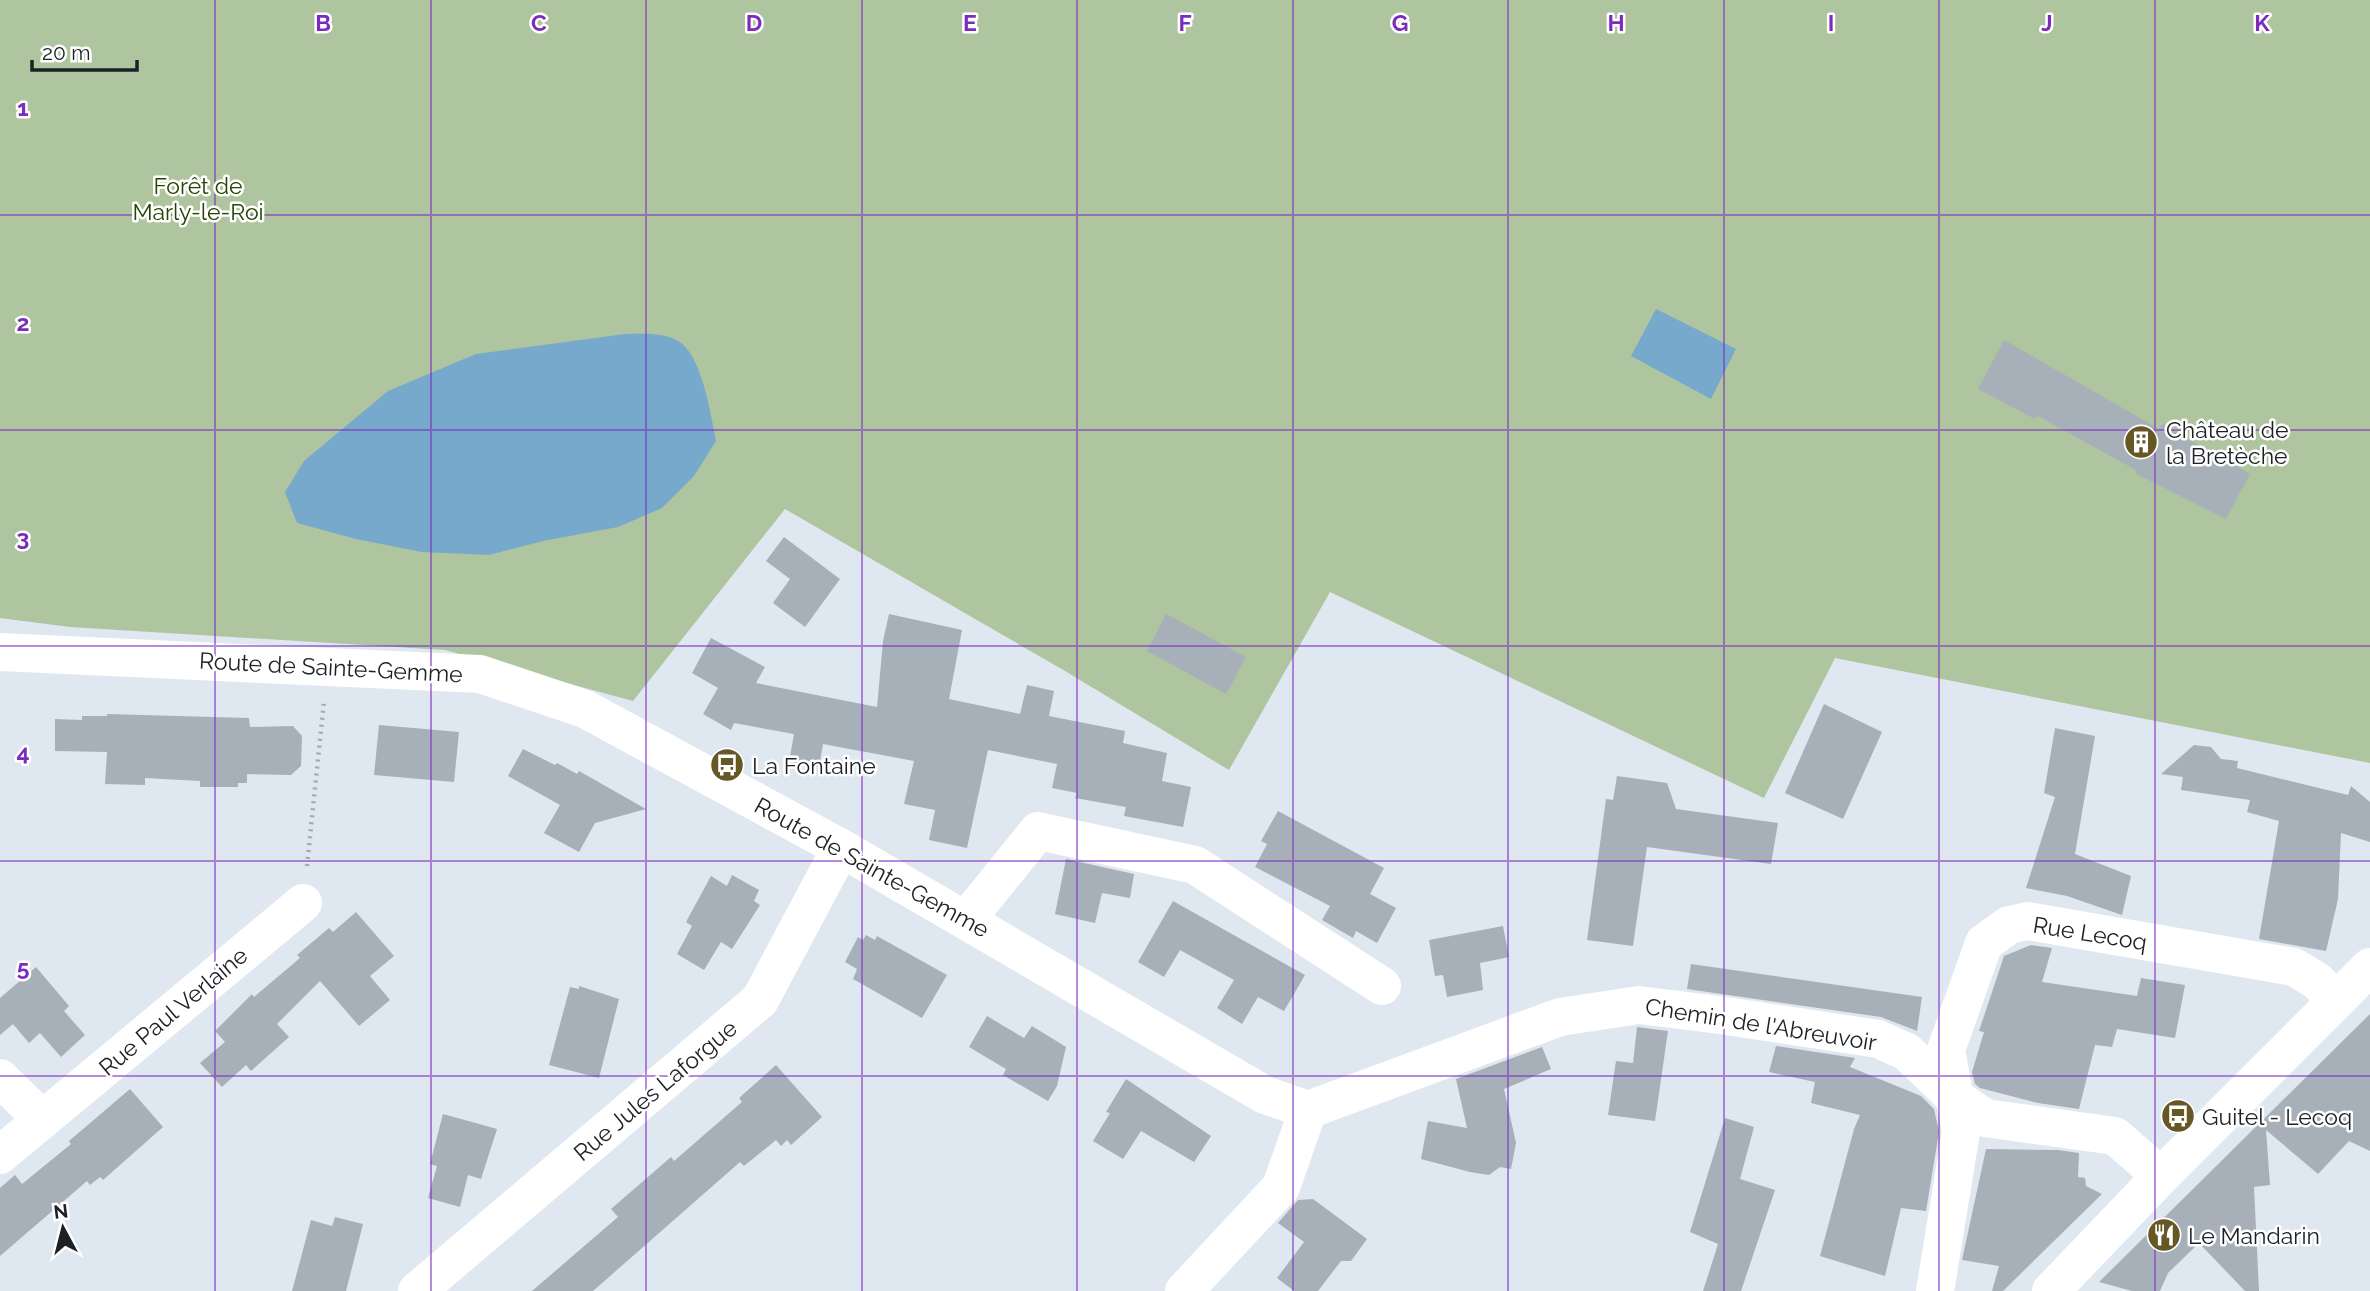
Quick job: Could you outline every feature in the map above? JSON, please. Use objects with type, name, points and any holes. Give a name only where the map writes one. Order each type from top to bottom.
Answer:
[{"type":"street","name":"Route de Sainte-Gemme","points":[[0,652],[480,674],[584,709],[841,848],[1265,1095],[1308,1110]]},
{"type":"street","points":[[966,920],[1038,831],[1195,865],[1382,986]]},
{"type":"street","name":"Rue Jules Laforgue","points":[[417,1291],[760,1000],[841,848]]},
{"type":"street","name":"Rue Paul Verlaine","points":[[0,1155],[303,903]]},
{"type":"street","name":"Rue Lecoq","points":[[1935,1291],[1961,1132],[1946,1050],[1984,943],[2009,925],[2028,921],[2294,967],[2317,981],[2336,1001]]},
{"type":"street","points":[[2051,1291],[2161,1176],[2370,967]]},
{"type":"street","name":"Chemin de l'Abreuvoir","points":[[1308,1110],[1549,1020],[1639,1005],[1878,1039],[1907,1052],[1953,1096],[1985,1118],[2115,1136],[2161,1176]]},
{"type":"street","points":[[0,1078],[43,1119]]},
{"type":"street","points":[[1184,1291],[1281,1187],[1308,1110]]},
{"type":"path","points":[[303,903],[328,665]]},
{"type":"green space","name":"Forêt de Marly-le-Roi","points":[[0,0],[2370,0],[2370,763],[1835,658],[1764,798],[1330,592],[1229,770],[1065,671],[785,509],[633,701],[445,650],[70,627],[0,618]]},
{"type":"water","points":[[1656,309],[1736,349],[1711,399],[1631,356]]},
{"type":"water","points":[[625,334],[666,336],[686,348],[699,372],[711,417],[716,441],[694,476],[662,508],[618,527],[543,541],[489,555],[422,552],[356,539],[297,523],[285,492],[304,461],[388,391],[476,354]]},
{"type":"building","name":"Château de la Bretèche","points":[[2004,340],[2159,429],[2162,424],[2250,474],[2226,519],[2135,473],[2136,470],[2038,416],[2035,419],[1978,389]]},
{"type":"building","points":[[784,537],[840,579],[805,627],[773,603],[790,579],[766,561]]},
{"type":"building","points":[[889,614],[962,630],[949,699],[1020,714],[1027,685],[1054,691],[1049,716],[1125,731],[1123,743],[1167,753],[1162,781],[1191,787],[1183,827],[1124,816],[1126,807],[1075,798],[1077,793],[1052,788],[1057,764],[988,750],[967,848],[929,840],[935,810],[904,804],[914,761],[823,744],[819,767],[789,762],[794,734],[734,723],[731,730],[703,714],[718,688],[692,673],[711,638],[765,667],[756,683],[877,707],[883,641]]},
{"type":"building","points":[[1166,614],[1246,657],[1226,694],[1147,651]]},
{"type":"building","points":[[1824,704],[1882,732],[1843,819],[1785,793]]},
{"type":"building","points":[[107,714],[249,718],[250,727],[293,726],[302,736],[301,766],[291,775],[247,774],[247,783],[238,783],[238,787],[200,787],[200,781],[145,778],[145,785],[105,784],[107,752],[55,751],[55,719],[82,720],[82,716]]},
{"type":"building","points":[[379,725],[459,732],[454,782],[374,775]]},
{"type":"building","points":[[2055,728],[2095,736],[2075,854],[2131,876],[2122,915],[2067,896],[2026,888],[2055,797],[2044,793]]},
{"type":"building","points":[[2194,745],[2211,747],[2221,759],[2238,761],[2237,768],[2348,795],[2351,786],[2370,802],[2370,842],[2341,833],[2338,899],[2326,951],[2259,939],[2279,821],[2247,812],[2250,800],[2181,790],[2183,777],[2161,774]]},
{"type":"building","points":[[523,749],[577,774],[579,771],[646,809],[595,823],[579,852],[544,833],[560,805],[508,776]]},
{"type":"building","points":[[1617,776],[1667,783],[1676,809],[1778,823],[1771,864],[1647,847],[1633,946],[1587,940],[1606,799],[1613,800]]},
{"type":"building","points":[[1278,811],[1384,868],[1370,894],[1396,908],[1377,943],[1356,931],[1353,938],[1322,920],[1330,906],[1255,867],[1267,844],[1261,841]]},
{"type":"building","points":[[1066,859],[1134,874],[1130,898],[1102,893],[1095,923],[1055,914]]},
{"type":"building","points":[[732,875],[759,890],[754,901],[760,905],[732,949],[721,942],[704,970],[677,954],[692,926],[686,922],[711,876],[727,886]]},
{"type":"building","points":[[1173,901],[1305,975],[1284,1011],[1258,997],[1242,1024],[1217,1008],[1234,980],[1180,950],[1164,977],[1138,962]]},
{"type":"building","points":[[356,912],[394,956],[370,976],[390,1000],[359,1026],[320,981],[277,1024],[289,1037],[251,1071],[246,1065],[222,1087],[200,1063],[225,1042],[215,1031],[252,994],[254,997],[300,958],[297,955],[329,928],[333,932]]},
{"type":"building","points":[[1503,926],[1509,957],[1480,963],[1483,990],[1447,997],[1443,975],[1435,976],[1429,940]]},
{"type":"building","points":[[866,935],[875,940],[877,936],[947,975],[922,1018],[853,979],[857,969],[845,962],[858,937],[863,940]]},
{"type":"building","points":[[2031,945],[2052,948],[2042,982],[2137,996],[2141,978],[2185,985],[2175,1038],[2117,1029],[2112,1047],[2095,1045],[2079,1109],[2038,1103],[1980,1088],[1975,1084],[1972,1072],[1984,1032],[1979,1031],[2004,956]]},
{"type":"building","points":[[1691,964],[1922,997],[1917,1031],[1881,1017],[1687,989]]},
{"type":"building","points":[[36,967],[69,1006],[64,1011],[85,1035],[61,1057],[40,1033],[29,1043],[13,1024],[0,1035],[0,998]]},
{"type":"building","points":[[579,986],[619,999],[599,1078],[549,1065],[570,987],[579,989]]},
{"type":"building","points":[[2370,1014],[2370,1151],[2349,1141],[2318,1174],[2266,1130],[2270,1185],[2254,1187],[2259,1291],[2245,1291],[2199,1243],[2168,1273],[2160,1291],[2132,1291],[2099,1282]]},
{"type":"building","points":[[987,1016],[1024,1038],[1032,1026],[1066,1047],[1057,1086],[1048,1101],[1003,1075],[1006,1069],[969,1047]]},
{"type":"building","points":[[1637,1027],[1668,1031],[1655,1121],[1608,1115],[1616,1061],[1633,1063]]},
{"type":"building","points":[[1776,1046],[1855,1058],[1850,1067],[1921,1096],[1934,1109],[1939,1132],[1926,1211],[1901,1208],[1885,1276],[1820,1256],[1860,1115],[1811,1103],[1815,1082],[1769,1072]]},
{"type":"building","points":[[1542,1047],[1551,1069],[1504,1089],[1516,1143],[1511,1169],[1500,1167],[1489,1175],[1421,1159],[1428,1121],[1467,1128],[1456,1079]]},
{"type":"building","points":[[776,1065],[822,1117],[791,1145],[787,1140],[781,1146],[776,1140],[744,1166],[740,1162],[593,1291],[532,1291],[618,1217],[611,1209],[671,1157],[674,1161],[742,1102],[739,1098]]},
{"type":"building","points":[[1126,1079],[1211,1136],[1194,1162],[1141,1131],[1123,1159],[1093,1141],[1110,1113],[1106,1112]]},
{"type":"building","points":[[130,1089],[163,1127],[103,1180],[100,1177],[90,1185],[87,1181],[0,1256],[0,1188],[15,1175],[22,1184],[71,1144],[69,1141]]},
{"type":"building","points":[[443,1114],[497,1129],[481,1179],[468,1175],[460,1207],[428,1198],[437,1166],[430,1164]]},
{"type":"building","points":[[1725,1118],[1754,1127],[1740,1179],[1775,1190],[1741,1291],[1703,1291],[1718,1244],[1690,1232]]},
{"type":"building","points":[[1986,1149],[2079,1153],[2078,1177],[2085,1178],[2086,1186],[2102,1194],[2003,1291],[1992,1291],[1999,1266],[1962,1260]]},
{"type":"building","points":[[1313,1199],[1367,1239],[1351,1261],[1341,1261],[1318,1291],[1294,1291],[1277,1278],[1304,1242],[1278,1223],[1298,1200]]},
{"type":"building","points":[[335,1217],[363,1224],[346,1291],[292,1291],[311,1220],[332,1226]]},
{"type":"place","name":"Château de la Bretèche","points":[[2141,442]]},
{"type":"place","name":"La Fontaine","points":[[727,765]]},
{"type":"place","name":"Guitel - Lecoq","points":[[2178,1116]]},
{"type":"place","name":"Le Mandarin","points":[[2164,1235]]}]
